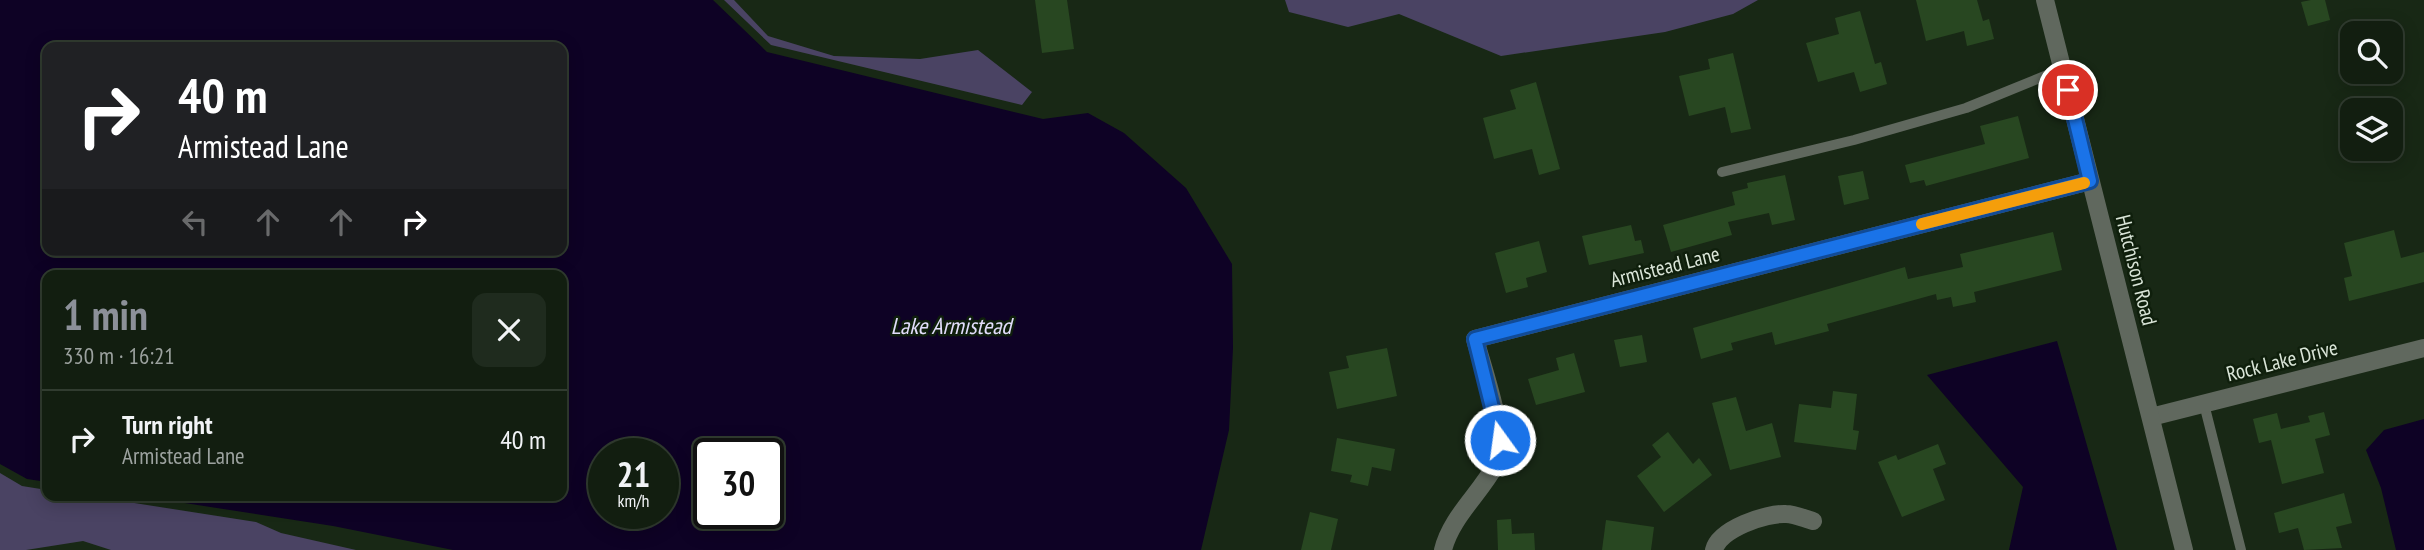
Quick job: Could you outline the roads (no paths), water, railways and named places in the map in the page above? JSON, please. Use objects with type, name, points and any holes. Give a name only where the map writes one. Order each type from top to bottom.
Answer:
[{"type":"street","name":"Hutchison Road","points":[[2045,0],[2184,550]]},
{"type":"street","name":"Armistead Lane","points":[[1443,550],[1447,534],[1497,462],[1500,440],[1475,339],[2090,181]]},
{"type":"street","name":"Rock Lake Drive","points":[[2151,417],[2424,348]]},
{"type":"street","points":[[1714,550],[1731,528],[1785,513],[1814,521]]},
{"type":"lane","points":[[1722,172],[1854,140],[1966,108],[2062,69]]},
{"type":"lane","points":[[2204,404],[2241,550]]},
{"type":"water","name":"Lake Armistead","points":[[0,0],[713,0],[767,52],[1043,119],[1088,113],[1124,133],[1186,188],[1232,264],[1233,348],[1229,430],[1201,550],[453,550],[333,526],[172,501],[567,501],[567,270],[42,270],[42,481],[27,479],[0,464]]},
{"type":"water","points":[[2057,341],[2117,550],[2009,550],[2023,487],[1927,375]]},
{"type":"water","points":[[2424,419],[2424,550],[2396,550],[2381,488],[2366,450],[2384,430]]}]
